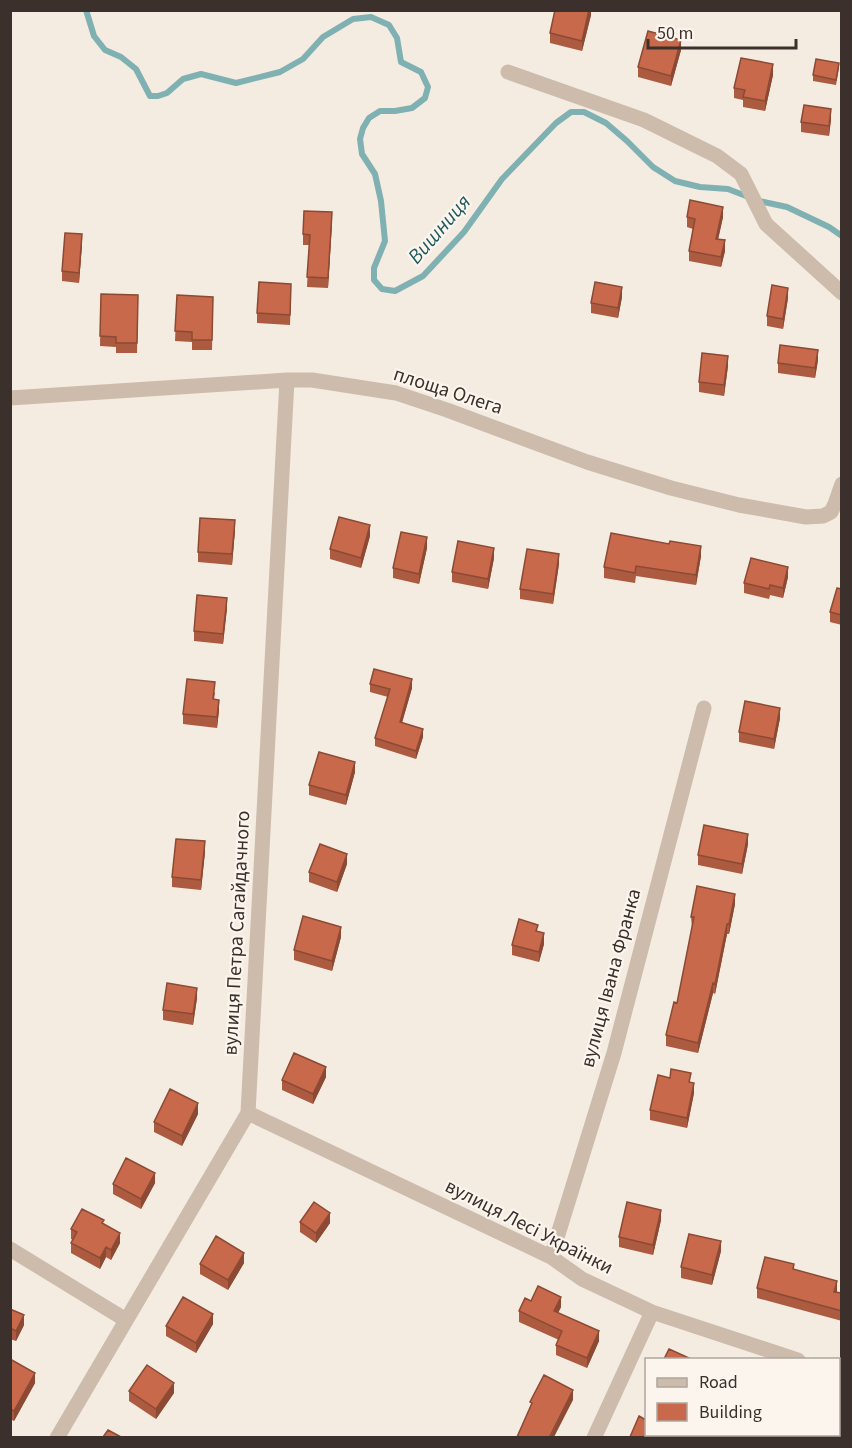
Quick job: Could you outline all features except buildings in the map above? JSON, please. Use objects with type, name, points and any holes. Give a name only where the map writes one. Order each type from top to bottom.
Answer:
[{"type":"street","points":[[508,72],[644,120],[717,156],[741,174],[766,224],[842,293]]},
{"type":"street","name":"вулиця Петра Сагайдачного","points":[[57,1437],[248,1113],[287,380]]},
{"type":"street","name":"площа Олега","points":[[10,398],[312,380],[396,393],[587,462],[671,488],[740,505],[806,517],[823,516],[831,512],[842,484]]},
{"type":"street","name":"вулиця Івана Франка","points":[[551,1257],[614,1053],[705,708]]},
{"type":"street","name":"вулиця Лесі Українки","points":[[248,1113],[551,1257],[582,1279],[652,1312],[795,1358]]},
{"type":"street","points":[[10,1250],[126,1320]]},
{"type":"street","points":[[594,1437],[652,1312]]},
{"type":"waterway","name":"Вишниця","points":[[86,10],[94,36],[105,50],[121,57],[136,69],[150,96],[167,93],[183,79],[201,74],[236,83],[280,72],[303,59],[323,37],[353,19],[371,17],[389,25],[397,38],[401,62],[421,72],[428,87],[425,98],[412,108],[380,111],[369,118],[360,139],[362,154],[375,174],[381,201],[385,241],[374,268],[374,280],[382,289],[395,291],[423,276],[464,232],[502,179],[556,123],[571,112],[584,112],[606,123],[653,167],[675,181],[700,187],[728,189],[759,201],[787,207],[829,227],[842,236]]}]
